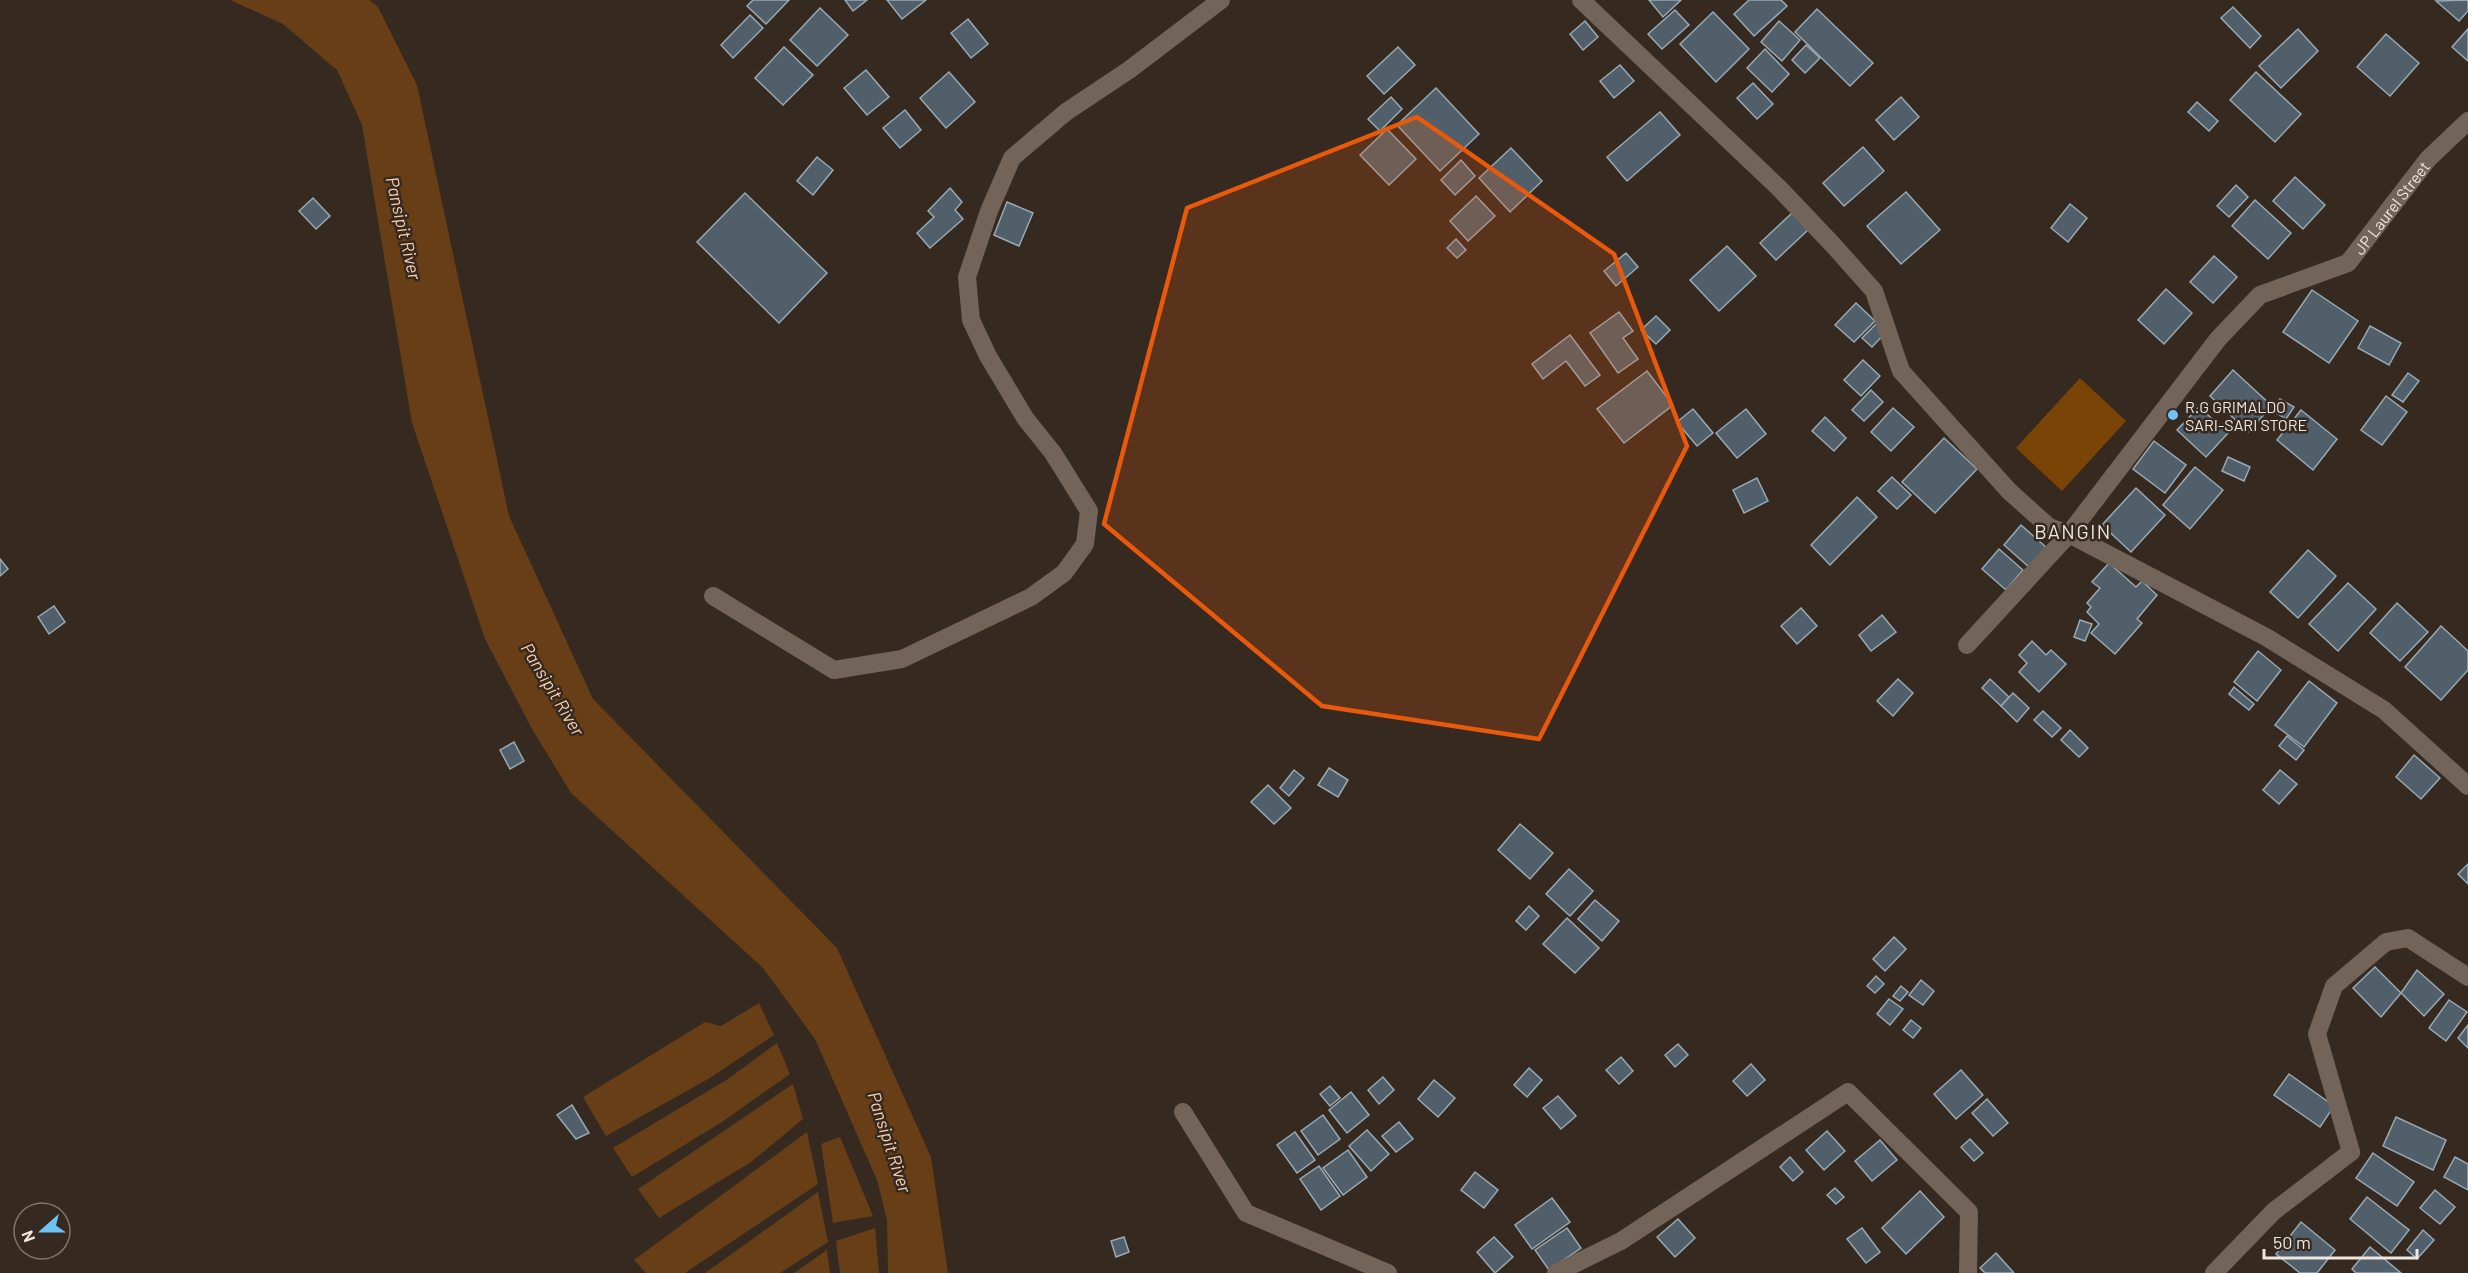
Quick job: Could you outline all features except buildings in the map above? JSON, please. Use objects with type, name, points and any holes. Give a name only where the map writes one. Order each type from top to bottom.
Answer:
[{"type":"street","points":[[713,596],[834,670],[902,659],[1031,597],[1064,573],[1085,544],[1089,511],[1053,453],[1025,418],[988,356],[971,320],[967,277],[989,212],[1012,158],[1066,112],[1129,70],[1221,0]]},
{"type":"street","points":[[1581,0],[1779,188],[1874,291],[1901,371],[2009,491],[2049,527],[2069,534],[2266,637],[2384,710],[2468,786]]},
{"type":"street","name":"JP Laurel Street","points":[[1967,645],[2069,534],[2218,339],[2260,295],[2348,263],[2428,159],[2468,121]]},
{"type":"street","points":[[2214,1273],[2274,1211],[2351,1152],[2317,1034],[2334,986],[2386,942],[2408,938],[2468,977]]},
{"type":"street","points":[[1556,1273],[1621,1241],[1848,1092],[1969,1212],[1968,1273]]},
{"type":"street","points":[[1183,1112],[1246,1213],[1388,1273]]},
{"type":"highlighted area","points":[[1417,117],[1614,254],[1687,446],[1539,739],[1322,706],[1104,524],[1187,208]]},
{"type":"shaded area","points":[[2080,378],[2126,421],[2062,491],[2016,448]]},
{"type":"water","name":"Pansipit River","points":[[230,0],[369,0],[378,7],[417,85],[509,516],[593,699],[837,948],[931,1157],[948,1273],[888,1273],[887,1220],[877,1180],[815,1039],[763,968],[571,793],[532,729],[485,639],[412,423],[362,125],[337,70],[283,24]]},
{"type":"water","points":[[759,1003],[774,1035],[710,1078],[606,1136],[583,1097],[705,1022],[721,1026]]},
{"type":"water","points":[[777,1043],[790,1074],[722,1122],[632,1177],[613,1148],[728,1079]]},
{"type":"water","points":[[793,1084],[803,1119],[751,1162],[659,1218],[638,1189]]},
{"type":"water","points":[[807,1132],[818,1184],[685,1273],[646,1273],[634,1260]]},
{"type":"water","points":[[840,1137],[873,1216],[833,1223],[821,1144]]},
{"type":"water","points":[[818,1192],[828,1242],[780,1273],[705,1273]]},
{"type":"water","points":[[875,1228],[879,1273],[840,1273],[836,1241]]},
{"type":"water","points":[[827,1250],[830,1273],[794,1273]]},
{"type":"place","name":"R.G GRIMALDO SARI-SARI STORE","points":[[2173,415]]},
{"type":"district","name":"BANGIN","points":[[2073,531]]}]
